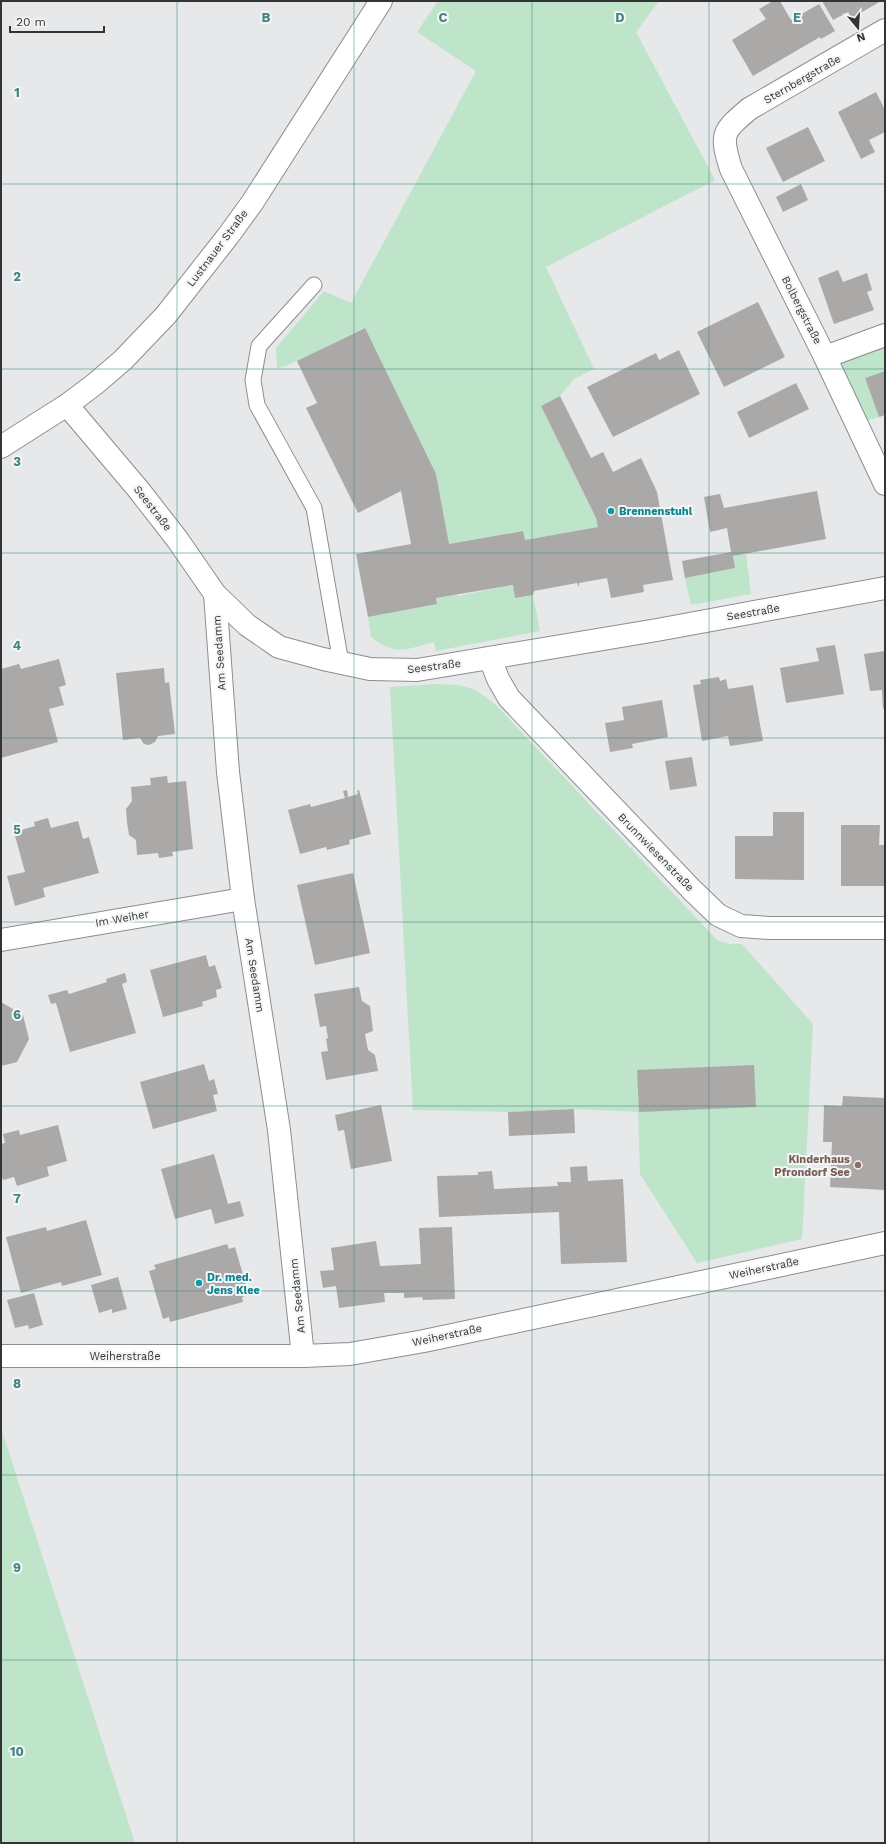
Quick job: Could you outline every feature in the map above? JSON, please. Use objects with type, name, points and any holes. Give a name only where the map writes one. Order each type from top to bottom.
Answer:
[{"type":"street","name":"Lustnauer Straße","points":[[1,447],[67,405],[123,360],[147,336],[212,257],[252,203],[381,1]]},
{"type":"street","name":"Sternbergstraße","points":[[725,135],[732,124],[750,109],[885,30]]},
{"type":"street","name":"Bolbergstraße","points":[[725,135],[726,151],[731,169],[825,357],[885,484]]},
{"type":"street","points":[[825,357],[885,335]]},
{"type":"street","name":"Seestraße","points":[[67,405],[138,489],[177,539],[215,594],[247,625],[279,646],[341,663],[370,669],[417,670],[657,630],[885,588]]},
{"type":"street","name":"Am Seedamm","points":[[215,594],[228,772],[243,899],[279,1130],[303,1356]]},
{"type":"street","name":"Brunnwiesenstraße","points":[[490,658],[498,679],[509,698],[692,890],[718,914],[741,926],[770,928],[885,928]]},
{"type":"street","name":"Im Weiher","points":[[1,940],[243,899]]},
{"type":"street","name":"Weiherstraße","points":[[1,1356],[303,1356],[350,1354],[389,1348],[885,1243]]},
{"type":"lane","points":[[314,286],[259,346],[253,380],[257,405],[314,508],[341,663]]},
{"type":"green space","points":[[438,1],[659,1],[636,32],[715,180],[546,267],[594,369],[574,379],[560,396],[541,406],[596,518],[598,527],[525,540],[522,530],[449,544],[436,474],[364,328],[297,361],[277,369],[276,348],[324,291],[351,303],[476,71],[417,32]]},
{"type":"green space","points":[[885,342],[885,371],[865,378],[879,417],[863,422],[842,372],[842,364],[847,355]]},
{"type":"green space","points":[[746,554],[751,594],[691,605],[685,578],[735,568],[733,556]]},
{"type":"green space","points":[[513,585],[515,598],[533,595],[540,631],[436,651],[434,642],[401,650],[387,647],[371,637],[368,617],[437,604],[436,598],[457,594],[458,596]]},
{"type":"green space","points":[[438,684],[463,686],[475,690],[495,704],[717,940],[729,944],[742,944],[813,1024],[802,1239],[697,1263],[640,1174],[638,1112],[574,1109],[508,1112],[413,1110],[390,687]]},
{"type":"green space","points":[[1,1428],[135,1843],[1,1843]]},
{"type":"building","points":[[773,1],[780,1],[791,20],[819,4],[835,31],[821,39],[820,37],[753,76],[732,40],[766,19],[759,9]]},
{"type":"building","points":[[822,1],[881,1],[852,18],[848,12],[833,20]]},
{"type":"building","points":[[876,92],[885,110],[885,132],[869,140],[875,152],[861,159],[838,112]]},
{"type":"building","points":[[808,127],[825,161],[783,182],[766,148]]},
{"type":"building","points":[[801,184],[808,200],[783,212],[776,197]]},
{"type":"building","points":[[838,270],[843,282],[867,273],[872,290],[867,292],[874,310],[834,324],[818,278]]},
{"type":"building","points":[[758,302],[785,357],[724,387],[697,332]]},
{"type":"building","points":[[365,328],[436,474],[449,544],[523,531],[525,540],[598,527],[596,518],[541,406],[560,396],[591,458],[603,452],[613,472],[641,458],[657,492],[673,580],[643,585],[644,592],[611,598],[607,578],[579,583],[579,587],[577,583],[534,591],[533,595],[515,598],[513,585],[436,598],[437,604],[368,617],[356,554],[411,544],[401,491],[358,513],[306,408],[317,403],[297,361]]},
{"type":"building","points":[[679,350],[700,394],[613,437],[587,387],[656,353],[659,360]]},
{"type":"building","points":[[885,371],[885,415],[879,417],[865,378]]},
{"type":"building","points":[[796,383],[809,409],[749,438],[737,412]]},
{"type":"building","points":[[817,491],[826,539],[733,556],[735,568],[685,578],[682,561],[731,552],[727,528],[710,532],[704,497],[720,494],[724,508]]},
{"type":"building","points":[[835,645],[844,694],[786,703],[780,668],[819,661],[816,648]]},
{"type":"building","points":[[885,651],[885,708],[883,709],[882,690],[870,691],[864,654]]},
{"type":"building","points":[[59,659],[66,685],[59,687],[64,705],[49,709],[58,742],[1,758],[1,669],[19,664],[21,669]]},
{"type":"building","points":[[164,668],[165,683],[169,682],[175,734],[158,736],[155,742],[149,745],[144,744],[140,738],[123,740],[116,673]]},
{"type":"building","points":[[719,677],[720,681],[726,679],[728,689],[753,685],[763,741],[730,746],[728,736],[702,741],[693,685],[701,684],[700,680]]},
{"type":"building","points":[[662,700],[668,737],[632,744],[633,748],[610,752],[605,723],[624,720],[622,707]]},
{"type":"building","points":[[692,757],[697,786],[670,790],[665,761]]},
{"type":"building","points":[[167,776],[168,783],[186,781],[193,849],[172,852],[173,856],[159,858],[158,853],[137,855],[136,840],[129,835],[127,822],[126,809],[132,801],[131,787],[151,785],[150,778]]},
{"type":"building","points":[[347,790],[348,797],[358,794],[357,791],[359,790],[371,834],[349,840],[350,844],[327,850],[326,847],[300,854],[288,810],[310,804],[311,807],[345,798],[343,791]]},
{"type":"building","points":[[773,812],[804,812],[804,880],[735,879],[735,836],[773,836]]},
{"type":"building","points":[[48,818],[51,828],[78,821],[83,839],[89,837],[99,873],[43,888],[45,897],[15,906],[7,876],[25,872],[14,832],[35,826],[34,822]]},
{"type":"building","points":[[841,825],[880,825],[879,845],[885,845],[885,886],[841,886]]},
{"type":"building","points":[[353,873],[370,953],[315,965],[297,885]]},
{"type":"building","points":[[206,955],[209,967],[215,965],[222,988],[216,990],[217,997],[202,1002],[203,1006],[163,1017],[150,970]]},
{"type":"building","points":[[125,973],[127,982],[122,984],[136,1033],[70,1052],[56,1003],[51,1004],[48,995],[67,990],[69,994],[107,982],[106,979]]},
{"type":"building","points":[[359,987],[362,1001],[370,1006],[373,1031],[365,1034],[368,1050],[375,1055],[378,1071],[326,1080],[321,1052],[328,1051],[326,1039],[328,1038],[326,1026],[320,1027],[314,994]]},
{"type":"building","points":[[1,1002],[23,1015],[29,1039],[17,1062],[1,1066]]},
{"type":"building","points":[[204,1064],[209,1081],[214,1079],[218,1094],[213,1095],[217,1111],[153,1129],[140,1082]]},
{"type":"building","points":[[754,1065],[756,1107],[639,1112],[637,1070]]},
{"type":"building","name":"Kinderhaus Pfrondorf See","points":[[843,1096],[885,1098],[885,1190],[830,1187],[832,1142],[823,1142],[824,1105],[842,1106]]},
{"type":"building","points":[[381,1105],[392,1161],[351,1169],[344,1130],[338,1131],[335,1115]]},
{"type":"building","points":[[574,1109],[575,1133],[509,1136],[508,1112]]},
{"type":"building","points":[[58,1125],[67,1161],[47,1167],[49,1176],[17,1186],[14,1177],[3,1180],[1,1174],[1,1144],[5,1143],[3,1134],[19,1130],[20,1135]]},
{"type":"building","points":[[214,1154],[228,1204],[240,1201],[244,1216],[215,1224],[211,1209],[175,1219],[161,1169]]},
{"type":"building","points":[[587,1166],[588,1181],[623,1179],[627,1262],[561,1264],[559,1212],[439,1217],[437,1176],[478,1175],[478,1172],[492,1171],[494,1189],[558,1186],[557,1182],[571,1182],[570,1167]]},
{"type":"building","points":[[86,1220],[102,1275],[62,1286],[61,1282],[21,1293],[6,1237],[46,1227],[47,1231]]},
{"type":"building","points":[[452,1227],[455,1299],[423,1300],[422,1297],[404,1298],[404,1293],[384,1293],[385,1302],[339,1308],[336,1286],[323,1288],[320,1271],[334,1270],[331,1248],[376,1241],[380,1266],[421,1264],[419,1228]]},
{"type":"building","name":"Dr. med. Jens Klee","points":[[227,1244],[229,1249],[235,1247],[249,1295],[242,1297],[243,1302],[170,1322],[169,1317],[163,1319],[149,1271],[156,1269],[154,1265]]},
{"type":"building","points":[[118,1277],[127,1309],[112,1313],[112,1309],[99,1313],[91,1285]]},
{"type":"building","points":[[34,1293],[43,1325],[29,1329],[28,1325],[15,1328],[7,1300]]},
{"type":"place","name":"Brennenstuhl","points":[[611,511]]},
{"type":"place","name":"Kinderhaus Pfrondorf See","points":[[858,1165]]},
{"type":"place","name":"Dr. med. Jens Klee","points":[[199,1283]]}]
